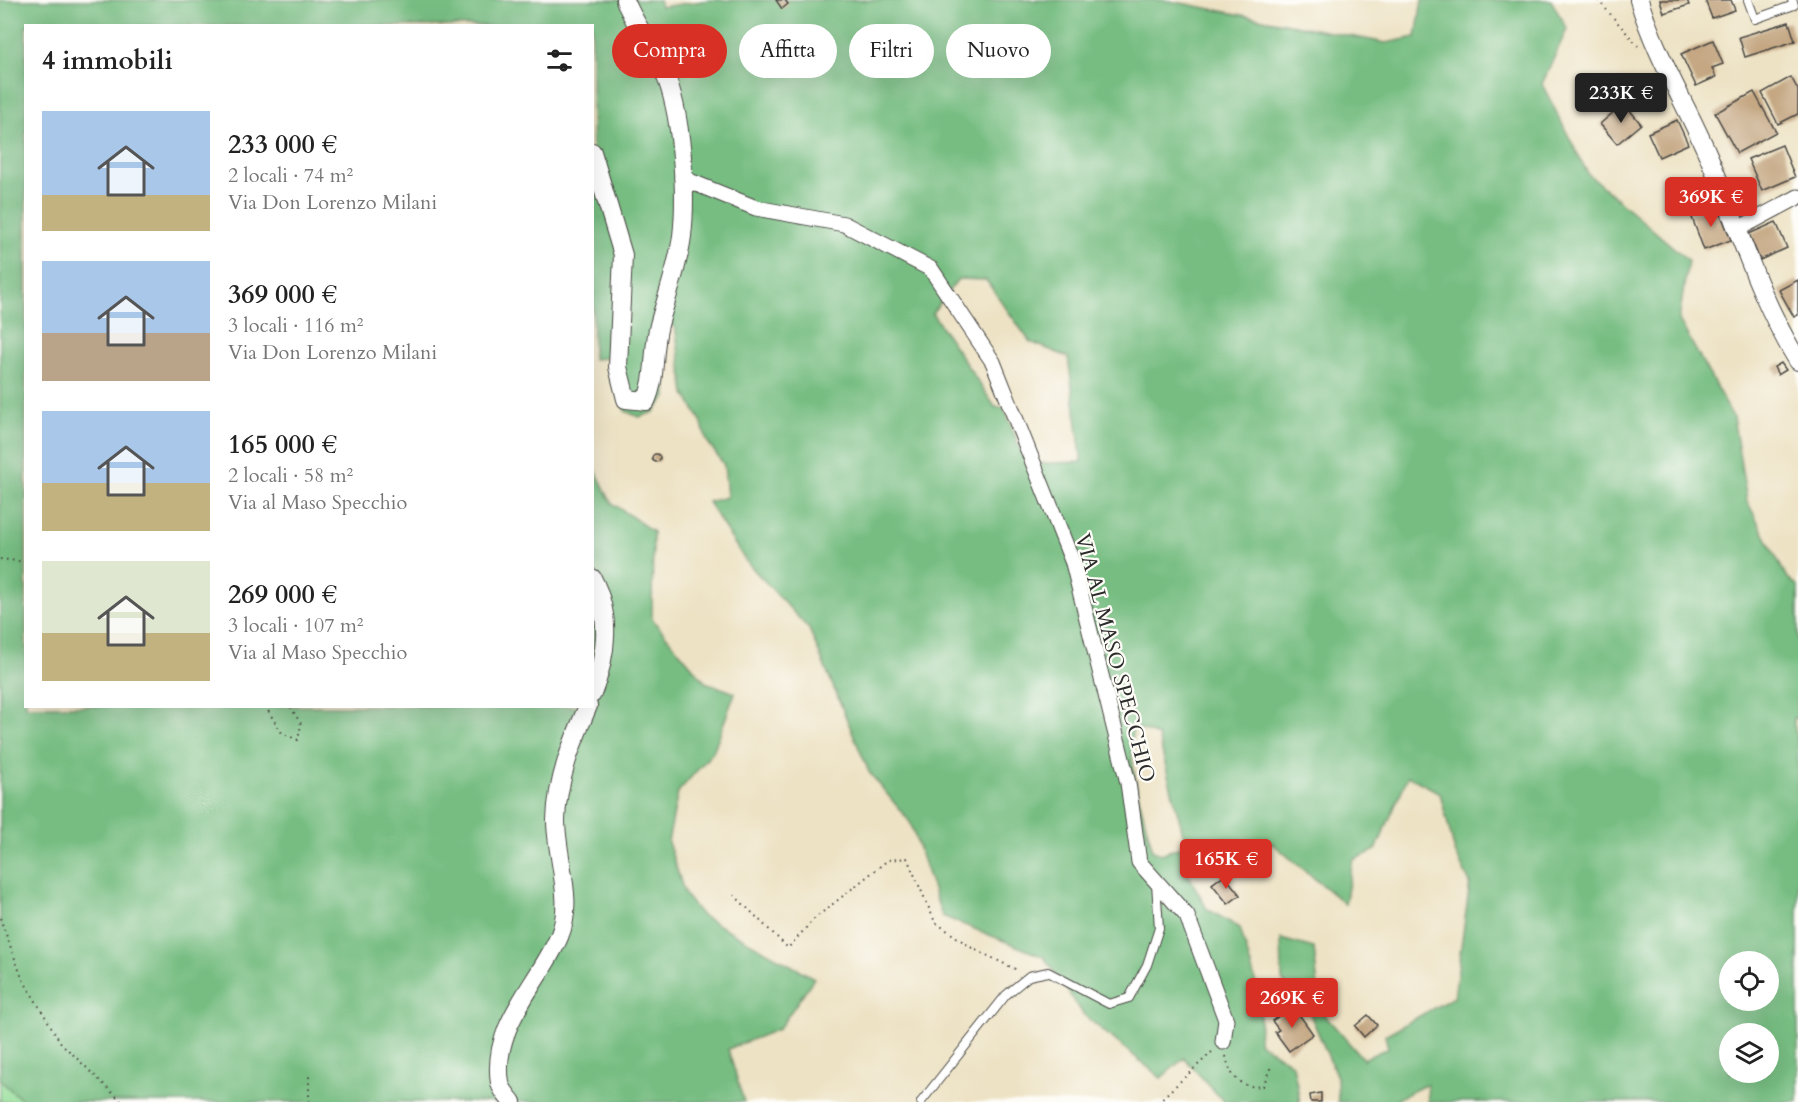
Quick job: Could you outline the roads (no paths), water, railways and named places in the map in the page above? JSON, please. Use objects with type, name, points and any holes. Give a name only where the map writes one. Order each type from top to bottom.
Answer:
[{"type":"street","points":[[594,159],[623,255],[618,367],[621,387],[626,399],[646,401],[654,381],[658,328],[674,277],[682,234],[682,178],[678,123],[665,73],[624,0]]},
{"type":"street","points":[[1639,0],[1661,56],[1708,156],[1738,230],[1758,288],[1775,324],[1798,361]]},
{"type":"street","name":"VIA AL MASO SPECCHIO","points":[[682,178],[756,208],[844,224],[931,269],[993,362],[1073,563],[1128,783],[1139,862],[1187,916],[1226,1020],[1223,1042]]},
{"type":"street","points":[[1738,230],[1798,197]]},
{"type":"street","points":[[594,584],[605,614],[607,638],[602,668],[594,689]]},
{"type":"street","points":[[512,1102],[500,1085],[501,1059],[507,1030],[516,1008],[560,936],[566,902],[558,861],[556,819],[562,771],[587,708]]},
{"type":"lane","points":[[1748,0],[1755,19],[1794,5],[1792,0]]},
{"type":"lane","points":[[921,1102],[1006,995],[1029,976],[1048,972],[1109,1004],[1129,998],[1147,964],[1159,928],[1156,881]]}]
